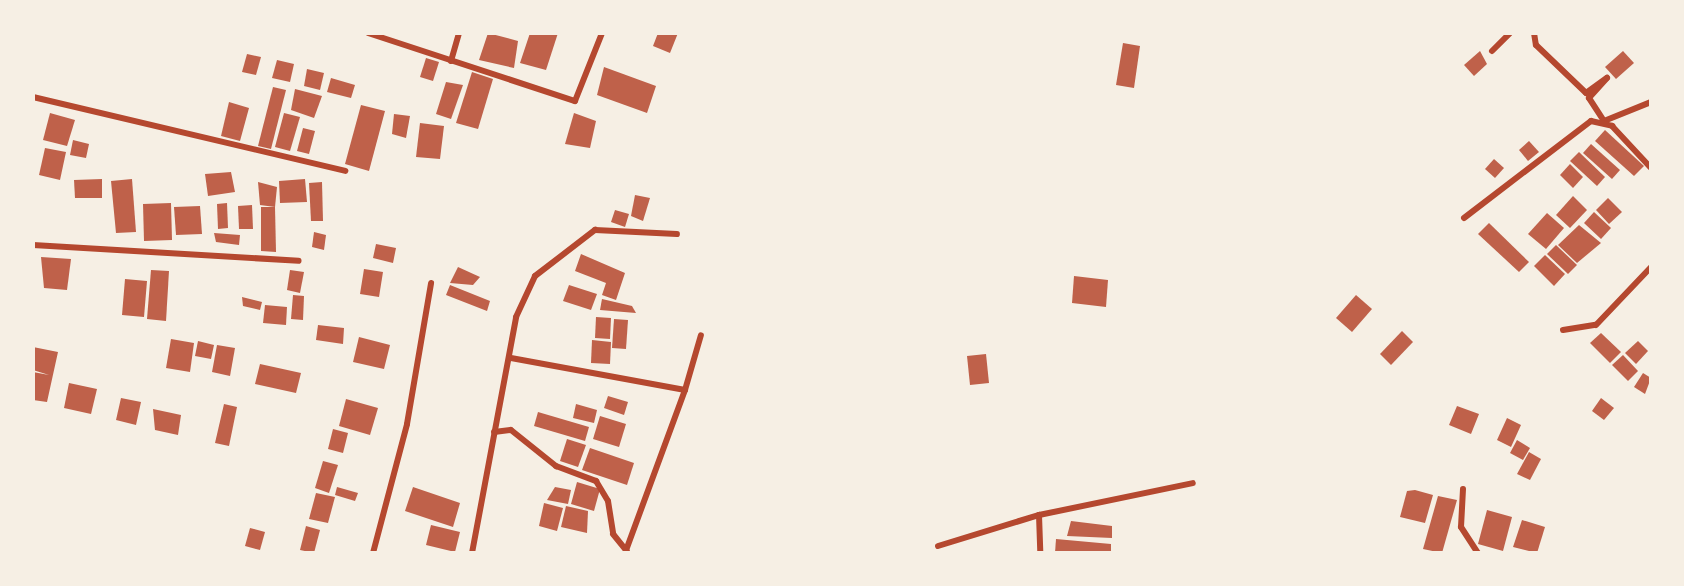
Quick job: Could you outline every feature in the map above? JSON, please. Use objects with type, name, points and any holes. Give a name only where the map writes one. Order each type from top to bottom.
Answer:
[{"type":"street","points":[[368,33],[575,101],[602,33]]},
{"type":"street","points":[[451,61],[459,33]]},
{"type":"street","points":[[1492,51],[1510,33]]},
{"type":"street","points":[[1534,33],[1536,45],[1586,93],[1607,78],[1589,97],[1604,121],[1651,169]]},
{"type":"street","points":[[33,97],[345,172]]},
{"type":"street","points":[[1464,218],[1586,123],[1604,121],[1651,102]]},
{"type":"street","points":[[472,553],[494,432],[526,292],[555,255],[595,230],[677,234]]},
{"type":"street","points":[[33,245],[299,261]]},
{"type":"street","points":[[1563,330],[1597,325],[1651,268]]},
{"type":"street","points":[[373,553],[407,424],[431,283]]},
{"type":"street","points":[[627,551],[685,390],[701,335]]},
{"type":"street","points":[[511,358],[685,390]]},
{"type":"street","points":[[494,432],[511,430],[556,466],[596,481],[613,534],[627,551]]},
{"type":"street","points":[[938,546],[1039,515],[1193,483]]},
{"type":"street","points":[[1463,489],[1461,527],[1478,553]]},
{"type":"street","points":[[1039,515],[1040,553]]},
{"type":"building","points":[[488,33],[518,41],[514,68],[479,60]]},
{"type":"building","points":[[530,33],[558,33],[546,70],[520,63]]},
{"type":"building","points":[[658,33],[678,33],[670,53],[653,46]]},
{"type":"building","points":[[1123,43],[1140,46],[1134,88],[1116,85]]},
{"type":"building","points":[[1480,51],[1487,64],[1474,76],[1464,65]]},
{"type":"building","points":[[1623,51],[1634,63],[1616,79],[1605,67]]},
{"type":"building","points":[[247,54],[261,57],[256,75],[242,72]]},
{"type":"building","points":[[426,58],[439,62],[433,81],[420,77]]},
{"type":"building","points":[[277,60],[294,64],[290,82],[272,78]]},
{"type":"building","points":[[604,67],[656,86],[647,113],[597,95]]},
{"type":"building","points":[[307,69],[324,73],[320,90],[304,86]]},
{"type":"building","points":[[472,72],[493,79],[478,129],[456,123]]},
{"type":"building","points":[[331,78],[355,85],[351,98],[327,92]]},
{"type":"building","points":[[446,82],[463,85],[451,119],[436,114]]},
{"type":"building","points":[[273,87],[286,90],[271,149],[258,146]]},
{"type":"building","points":[[295,89],[322,96],[314,118],[291,110]]},
{"type":"building","points":[[229,102],[249,108],[240,141],[221,136]]},
{"type":"building","points":[[361,105],[385,111],[369,171],[345,164]]},
{"type":"building","points":[[50,113],[75,120],[67,146],[43,140]]},
{"type":"building","points":[[284,113],[300,117],[290,151],[275,147]]},
{"type":"building","points":[[574,113],[596,121],[590,148],[565,144]]},
{"type":"building","points":[[394,114],[410,116],[406,138],[392,134]]},
{"type":"building","points":[[420,123],[444,126],[440,159],[416,157]]},
{"type":"building","points":[[303,128],[315,131],[309,154],[297,151]]},
{"type":"building","points":[[1605,130],[1644,166],[1634,176],[1595,141]]},
{"type":"building","points":[[73,140],[89,144],[86,158],[70,155]]},
{"type":"building","points":[[1529,141],[1539,152],[1528,161],[1519,150]]},
{"type":"building","points":[[1591,144],[1620,170],[1612,179],[1583,153]]},
{"type":"building","points":[[45,148],[66,152],[60,180],[39,175]]},
{"type":"building","points":[[1579,152],[1605,177],[1597,186],[1570,161]]},
{"type":"building","points":[[1494,159],[1504,168],[1495,178],[1485,169]]},
{"type":"building","points":[[1570,164],[1583,177],[1573,188],[1560,175]]},
{"type":"building","points":[[231,172],[235,192],[208,196],[205,174]]},
{"type":"building","points":[[102,179],[102,198],[75,198],[74,180]]},
{"type":"building","points":[[132,179],[136,232],[116,233],[111,181]]},
{"type":"building","points":[[305,179],[307,202],[280,203],[279,181]]},
{"type":"building","points":[[258,182],[277,187],[275,207],[260,205]]},
{"type":"building","points":[[322,182],[323,221],[311,221],[309,183]]},
{"type":"building","points":[[635,195],[650,198],[643,221],[631,216]]},
{"type":"building","points":[[1573,196],[1587,210],[1570,228],[1556,215]]},
{"type":"building","points":[[1608,198],[1622,212],[1609,224],[1596,210]]},
{"type":"building","points":[[171,203],[172,240],[144,241],[143,204]]},
{"type":"building","points":[[227,203],[228,228],[218,229],[217,204]]},
{"type":"building","points":[[252,205],[253,229],[239,229],[238,206]]},
{"type":"building","points":[[200,206],[202,234],[176,235],[174,207]]},
{"type":"building","points":[[261,207],[275,207],[276,252],[261,251]]},
{"type":"building","points":[[615,210],[629,214],[625,227],[611,222]]},
{"type":"building","points":[[1594,212],[1611,228],[1601,239],[1584,223]]},
{"type":"building","points":[[1547,213],[1564,228],[1546,249],[1528,234]]},
{"type":"building","points":[[1489,223],[1529,262],[1519,272],[1478,234]]},
{"type":"building","points":[[1579,225],[1601,243],[1577,263],[1558,245]]},
{"type":"building","points":[[314,232],[326,235],[324,250],[312,247]]},
{"type":"building","points":[[214,233],[240,235],[239,245],[216,242]]},
{"type":"building","points":[[376,244],[396,248],[393,263],[373,258]]},
{"type":"building","points":[[1556,245],[1577,265],[1568,274],[1547,254]]},
{"type":"building","points":[[581,254],[625,273],[616,300],[602,295],[606,283],[575,271]]},
{"type":"building","points":[[1545,255],[1565,274],[1554,286],[1534,266]]},
{"type":"building","points":[[41,257],[71,259],[67,290],[44,288]]},
{"type":"building","points":[[458,267],[480,277],[473,285],[450,283]]},
{"type":"building","points":[[364,269],[383,272],[379,297],[360,294]]},
{"type":"building","points":[[151,270],[169,271],[166,321],[147,319]]},
{"type":"building","points":[[290,270],[304,272],[300,293],[287,290]]},
{"type":"building","points":[[1074,276],[1108,280],[1106,307],[1072,303]]},
{"type":"building","points":[[125,279],[147,281],[144,317],[122,315]]},
{"type":"building","points":[[450,285],[490,301],[487,311],[446,295]]},
{"type":"building","points":[[569,285],[597,294],[591,310],[563,301]]},
{"type":"building","points":[[293,295],[304,296],[303,320],[291,319]]},
{"type":"building","points":[[1356,295],[1372,309],[1352,332],[1336,318]]},
{"type":"building","points":[[242,297],[262,302],[260,310],[243,306]]},
{"type":"building","points":[[602,299],[632,306],[636,313],[600,310]]},
{"type":"building","points":[[265,305],[287,307],[286,325],[263,323]]},
{"type":"building","points":[[596,317],[611,318],[610,339],[595,338]]},
{"type":"building","points":[[614,319],[628,320],[626,349],[612,348]]},
{"type":"building","points":[[318,325],[344,328],[343,344],[316,340]]},
{"type":"building","points":[[1402,331],[1413,342],[1391,365],[1380,354]]},
{"type":"building","points":[[1601,333],[1621,352],[1610,363],[1590,343]]},
{"type":"building","points":[[359,337],[390,345],[384,369],[353,362]]},
{"type":"building","points":[[171,339],[194,343],[190,372],[166,368]]},
{"type":"building","points":[[592,340],[611,342],[610,364],[591,363]]},
{"type":"building","points":[[198,341],[214,345],[211,359],[195,356]]},
{"type":"building","points":[[1638,341],[1648,351],[1636,364],[1625,353]]},
{"type":"building","points":[[217,345],[235,348],[230,376],[212,372]]},
{"type":"building","points":[[33,347],[58,352],[47,402],[33,400],[33,372],[49,375],[33,370]]},
{"type":"building","points":[[986,354],[989,383],[970,385],[967,356]]},
{"type":"building","points":[[1623,355],[1638,371],[1628,381],[1612,365]]},
{"type":"building","points":[[260,364],[301,373],[296,393],[255,384]]},
{"type":"building","points":[[1643,373],[1651,378],[1645,394],[1634,387]]},
{"type":"building","points":[[69,383],[97,389],[91,414],[64,408]]},
{"type":"building","points":[[608,396],[628,402],[624,415],[604,408]]},
{"type":"building","points":[[121,398],[141,402],[136,425],[116,420]]},
{"type":"building","points":[[1601,398],[1614,408],[1604,420],[1592,411]]},
{"type":"building","points":[[346,399],[378,408],[370,435],[339,426]]},
{"type":"building","points":[[224,404],[237,407],[229,446],[215,443]]},
{"type":"building","points":[[576,404],[597,410],[594,423],[573,418]]},
{"type":"building","points":[[1457,406],[1479,414],[1471,434],[1449,425]]},
{"type":"building","points":[[153,409],[181,415],[178,435],[155,430]]},
{"type":"building","points":[[538,412],[589,427],[585,441],[534,426]]},
{"type":"building","points":[[600,416],[626,424],[619,447],[593,439]]},
{"type":"building","points":[[1507,418],[1521,425],[1511,447],[1497,440]]},
{"type":"building","points":[[333,429],[348,433],[343,453],[328,449]]},
{"type":"building","points":[[567,439],[586,445],[578,467],[560,461]]},
{"type":"building","points":[[1517,440],[1530,448],[1523,460],[1510,453]]},
{"type":"building","points":[[590,448],[634,463],[627,485],[582,470]]},
{"type":"building","points":[[1529,452],[1541,459],[1530,480],[1517,474]]},
{"type":"building","points":[[323,461],[338,465],[329,493],[315,488]]},
{"type":"building","points":[[577,482],[600,489],[594,511],[571,504]]},
{"type":"building","points":[[337,487],[358,493],[355,501],[335,495]]},
{"type":"building","points":[[413,487],[460,503],[453,527],[405,511]]},
{"type":"building","points":[[555,487],[571,490],[568,504],[547,500]]},
{"type":"building","points":[[1415,490],[1433,495],[1425,523],[1400,517],[1407,491]]},
{"type":"building","points":[[316,493],[335,497],[328,523],[309,519]]},
{"type":"building","points":[[1438,496],[1457,500],[1442,553],[1423,549]]},
{"type":"building","points":[[544,503],[563,508],[557,531],[539,526]]},
{"type":"building","points":[[566,506],[588,511],[587,533],[561,527]]},
{"type":"building","points":[[1487,510],[1512,517],[1503,551],[1478,544]]},
{"type":"building","points":[[1522,520],[1545,527],[1537,553],[1513,547]]},
{"type":"building","points":[[1071,521],[1112,526],[1112,538],[1067,536]]},
{"type":"building","points":[[431,525],[460,532],[455,552],[426,545]]},
{"type":"building","points":[[306,526],[320,530],[314,553],[300,550]]},
{"type":"building","points":[[250,528],[265,532],[260,550],[245,546]]},
{"type":"building","points":[[1056,539],[1111,544],[1111,553],[1055,553]]}]
